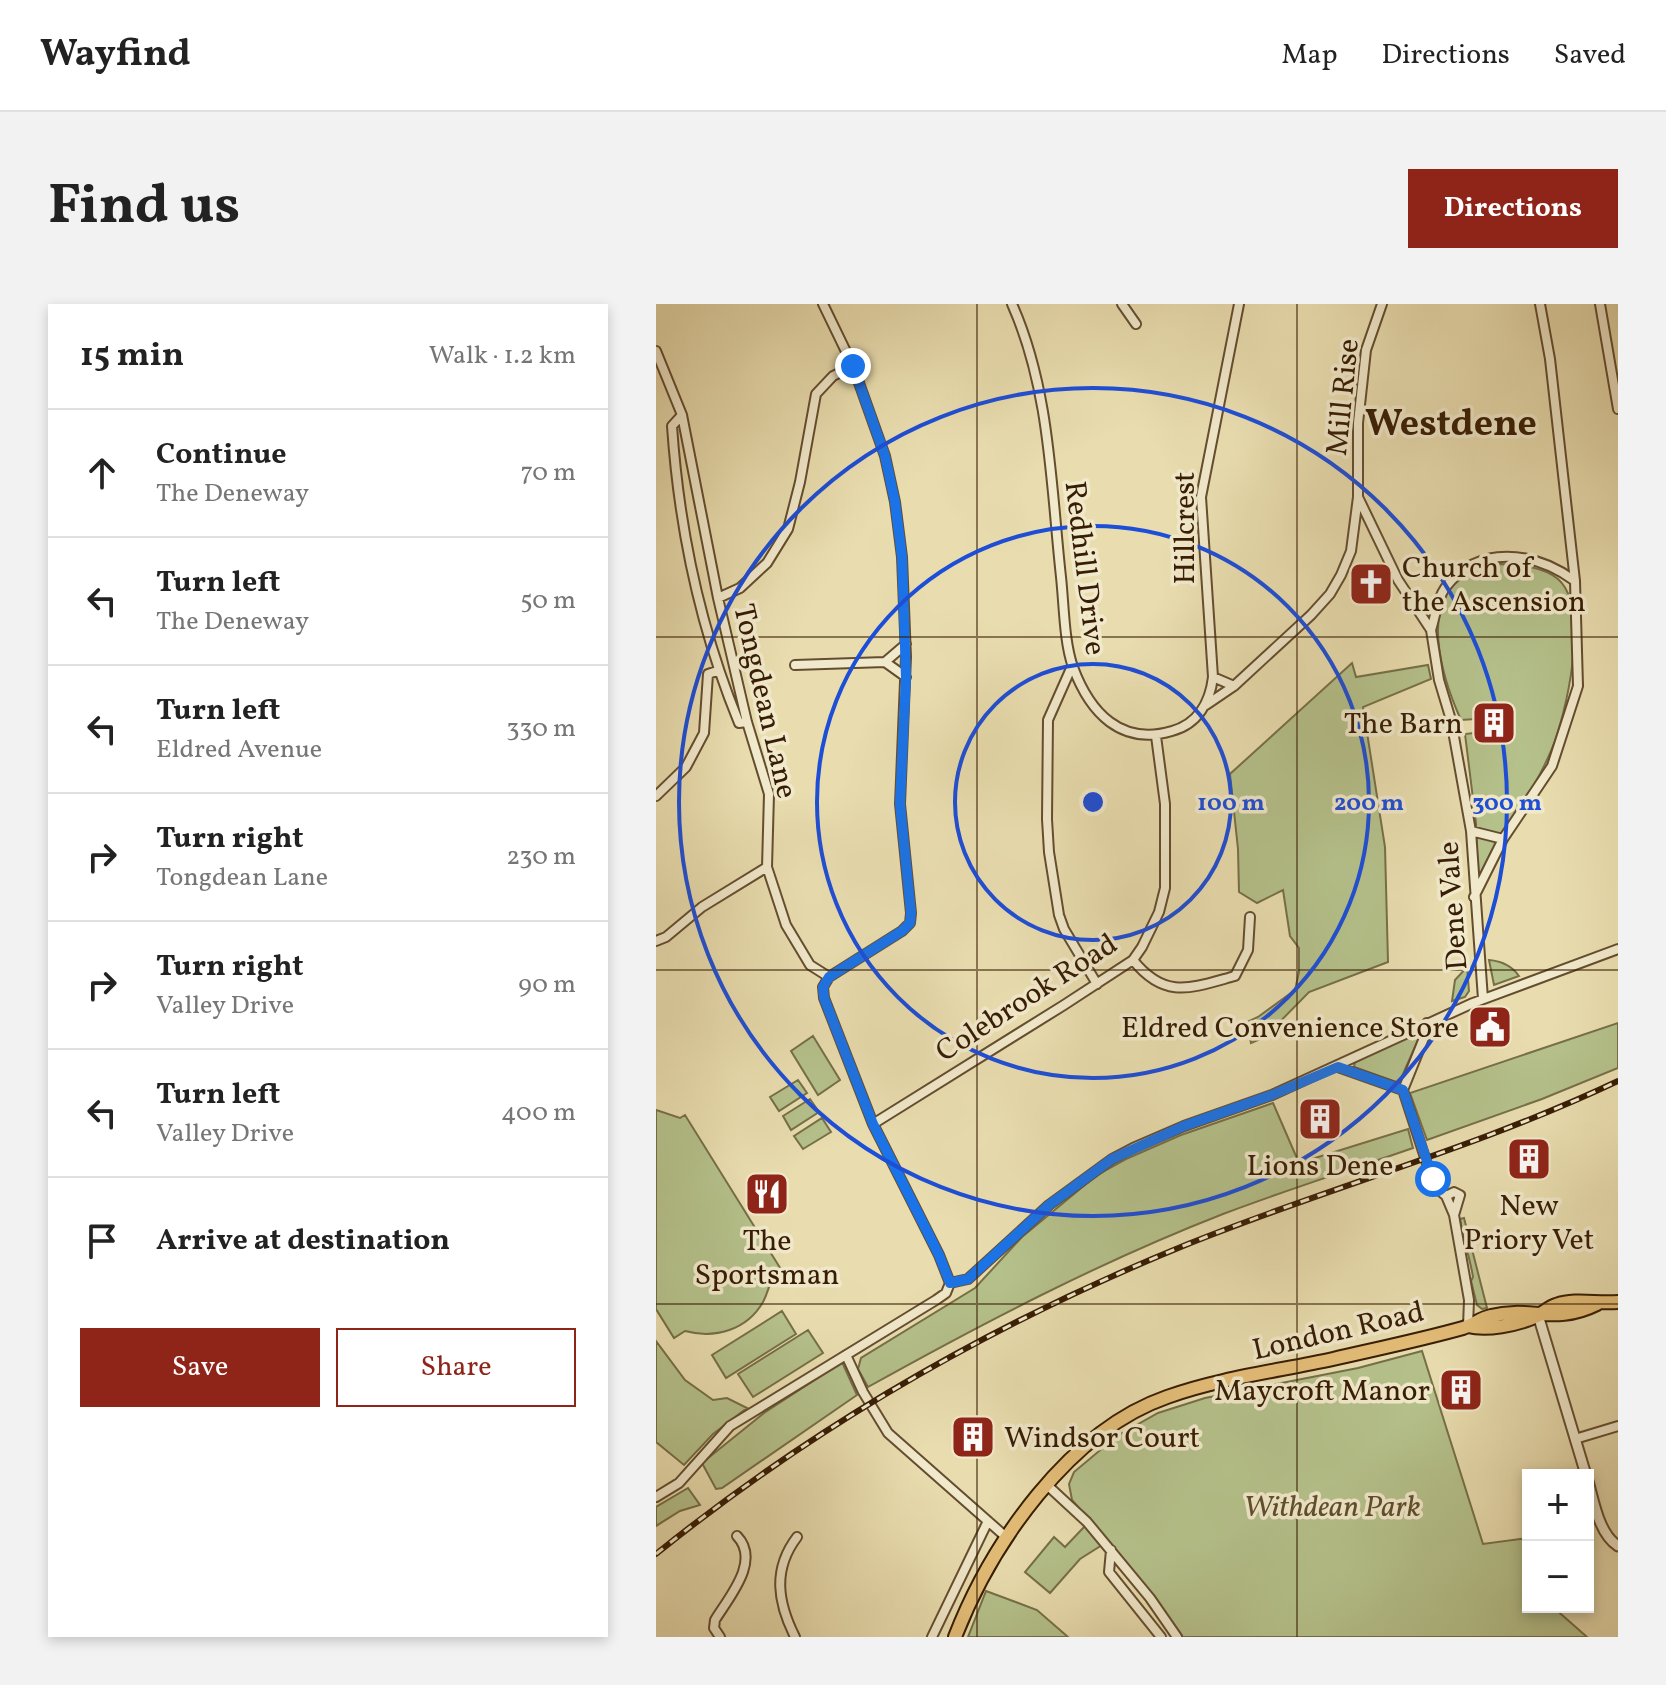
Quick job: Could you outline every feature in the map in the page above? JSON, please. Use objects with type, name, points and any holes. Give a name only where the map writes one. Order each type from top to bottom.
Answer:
[{"type":"highway","name":"London Road","points":[[955,1637],[967,1606],[1006,1537],[1047,1485],[1087,1445],[1140,1408],[1167,1397],[1468,1326],[1484,1318],[1526,1310],[1538,1315],[1555,1316],[1585,1310],[1597,1304],[1618,1302]]},
{"type":"highway","name":"London Road","points":[[1468,1326],[1480,1329],[1538,1315]]},
{"type":"street","points":[[656,1497],[679,1483],[730,1426],[936,1300],[946,1293],[950,1283],[873,1124],[824,998],[823,987],[829,977],[910,923],[900,804],[906,644],[902,557],[895,502],[885,456],[853,366],[823,304]]},
{"type":"street","name":"Redhill Drive","points":[[1012,304],[1024,330],[1036,374],[1072,666],[1095,709],[1111,724],[1142,736],[1156,736]]},
{"type":"street","points":[[1122,304],[1136,324]]},
{"type":"street","name":"Hillcrest","points":[[1205,706],[1213,677],[1201,497],[1239,304]]},
{"type":"street","name":"Mill Rise","points":[[1205,706],[1234,686],[1311,615],[1330,594],[1351,551],[1358,497],[1358,423],[1366,350],[1382,304]]},
{"type":"street","points":[[1474,897],[1503,839],[1552,766],[1578,686],[1575,581],[1550,359],[1540,304]]},
{"type":"street","points":[[1600,304],[1618,409]]},
{"type":"street","name":"Tongdean Lane","points":[[656,351],[682,415],[718,598],[747,722],[769,794],[767,867],[786,925],[810,965],[829,977]]},
{"type":"street","points":[[718,598],[740,588],[767,563],[788,529],[816,394],[833,376],[853,366]]},
{"type":"street","points":[[682,415],[672,426],[676,487],[697,599],[717,671],[739,723],[747,722]]},
{"type":"street","name":"Dene Vale","points":[[1358,497],[1398,580],[1431,630],[1439,680],[1454,733],[1471,831],[1483,999]]},
{"type":"street","points":[[1353,532],[1365,526],[1374,531]]},
{"type":"street","points":[[1556,567],[1571,554]]},
{"type":"street","points":[[1431,630],[1443,590],[1468,565],[1509,555],[1556,567],[1575,581]]},
{"type":"street","points":[[885,662],[906,644]]},
{"type":"street","points":[[795,665],[885,662],[906,677]]},
{"type":"street","points":[[1072,666],[1048,720],[1049,852],[1064,929],[1097,984]]},
{"type":"street","points":[[656,796],[686,767],[704,733],[708,674],[717,671]]},
{"type":"street","points":[[1213,677],[1234,686]]},
{"type":"street","points":[[1156,736],[1178,730],[1205,706]]},
{"type":"street","name":"Colebrook Road","points":[[873,1124],[1133,960],[1150,934],[1165,888],[1165,804],[1156,736]]},
{"type":"street","points":[[1471,831],[1503,839]]},
{"type":"street","points":[[656,941],[666,937],[702,907],[767,867]]},
{"type":"street","points":[[1133,960],[1153,981],[1172,987],[1235,976],[1248,950],[1250,917]]},
{"type":"street","points":[[950,1283],[968,1279],[1049,1205],[1112,1159],[1184,1126],[1272,1095],[1338,1067],[1483,999],[1618,949]]},
{"type":"street","points":[[1427,1023],[1426,1033],[1403,1090],[1429,1170],[1454,1215],[1469,1300],[1468,1326]]},
{"type":"street","points":[[1338,1067],[1403,1090]]},
{"type":"street","points":[[1446,1196],[1454,1192],[1460,1195],[1454,1215]]},
{"type":"street","points":[[1469,1300],[1476,1313],[1484,1318]]},
{"type":"street","points":[[1538,1315],[1584,1469]]},
{"type":"street","points":[[848,1353],[863,1392],[888,1433],[1006,1537]]},
{"type":"street","points":[[1575,1439],[1618,1426]]},
{"type":"street","points":[[1047,1485],[1087,1522],[1111,1550],[1177,1637]]},
{"type":"street","points":[[1594,1502],[1600,1522],[1612,1543],[1618,1546]]},
{"type":"street","points":[[932,1637],[988,1521]]},
{"type":"street","points":[[720,1637],[714,1628],[715,1620],[747,1559],[745,1547],[737,1536]]},
{"type":"street","points":[[795,1637],[782,1611],[780,1576],[788,1548],[797,1537]]},
{"type":"street","points":[[1111,1550],[1109,1572],[1161,1637]]},
{"type":"green space","points":[[1500,564],[1538,569],[1558,579],[1568,593],[1574,637],[1569,689],[1551,751],[1535,784],[1478,879],[1476,823],[1465,734],[1506,729],[1506,717],[1461,720],[1441,662],[1439,619],[1443,600],[1453,583],[1473,568]]},
{"type":"green space","points":[[1352,663],[1356,677],[1428,665],[1431,679],[1363,707],[1385,847],[1388,962],[1309,992],[1265,1037],[1251,1043],[1247,1022],[1295,990],[1299,948],[1290,936],[1283,890],[1257,903],[1239,892],[1230,774]]},
{"type":"green space","points":[[1489,960],[1506,965],[1519,976],[1494,985]]},
{"type":"green space","points":[[1467,967],[1469,991],[1465,997],[1452,1001],[1455,980]]},
{"type":"green space","points":[[1618,1023],[1618,1068],[1427,1140],[1410,1093]]},
{"type":"green space","points":[[1418,1034],[1419,1038],[1399,1083],[1354,1067],[1355,1062]]},
{"type":"green space","points":[[813,1036],[840,1080],[818,1095],[791,1051]]},
{"type":"green space","points":[[798,1080],[807,1093],[779,1111],[770,1097]]},
{"type":"green space","points":[[810,1099],[819,1112],[791,1130],[783,1116]]},
{"type":"green space","points":[[1273,1103],[1299,1163],[1408,1129],[1413,1148],[1247,1205],[1132,1252],[998,1317],[868,1387],[858,1369],[861,1358],[975,1288],[1022,1237],[1097,1175],[1181,1135]]},
{"type":"green space","points":[[656,1110],[680,1118],[685,1115],[782,1271],[772,1281],[756,1312],[729,1330],[708,1334],[685,1331],[674,1338],[656,1309]]},
{"type":"green space","points":[[822,1118],[831,1132],[803,1149],[794,1136]]},
{"type":"green space","points":[[1464,1218],[1487,1308],[1477,1305],[1460,1219]]},
{"type":"green space","points":[[782,1311],[796,1334],[726,1378],[712,1355]]},
{"type":"green space","points":[[808,1330],[823,1353],[753,1397],[738,1374]]},
{"type":"green space","points":[[656,1341],[685,1380],[713,1400],[727,1398],[747,1408],[713,1434],[684,1465],[656,1442]]},
{"type":"green space","name":"Withdean Park","points":[[1422,1351],[1483,1544],[1522,1539],[1522,1613],[1560,1613],[1587,1637],[1183,1637],[1072,1500],[1069,1484],[1074,1472],[1117,1436],[1158,1413],[1205,1398],[1358,1368]]},
{"type":"green space","points":[[842,1362],[857,1395],[722,1488],[716,1489],[702,1463],[764,1413]]},
{"type":"green space","points":[[688,1488],[700,1505],[680,1511],[656,1526],[656,1507]]},
{"type":"green space","points":[[1085,1526],[1102,1545],[1080,1559],[1050,1593],[1025,1572],[1054,1537],[1065,1547]]},
{"type":"green space","points":[[986,1591],[1037,1610],[1068,1637],[968,1637]]},
{"type":"railway","points":[[656,1554],[780,1462],[845,1420],[978,1342],[1047,1307],[1188,1244],[1458,1147],[1618,1081]]},
{"type":"place","name":"Church of the Ascension","points":[[1371,584]]},
{"type":"place","name":"The Barn","points":[[1494,723]]},
{"type":"place","name":"Eldred Convenience Store","points":[[1490,1027]]},
{"type":"place","name":"Lions Dene","points":[[1320,1119]]},
{"type":"place","name":"New Priory Vet","points":[[1529,1159]]},
{"type":"place","name":"The Sportsman","points":[[767,1194]]},
{"type":"place","name":"Maycroft Manor","points":[[1461,1390]]},
{"type":"place","name":"Windsor Court","points":[[973,1437]]},
{"type":"district","name":"Westdene","points":[[1451,422]]},
{"type":"route","points":[[853,366],[885,456],[902,557],[906,677],[900,804],[911,913],[910,923],[902,931],[835,971],[823,987],[824,998],[873,1124],[948,1273],[950,1283],[968,1279],[1049,1205],[1112,1159],[1184,1126],[1272,1095],[1338,1067],[1403,1090],[1433,1179]]}]
